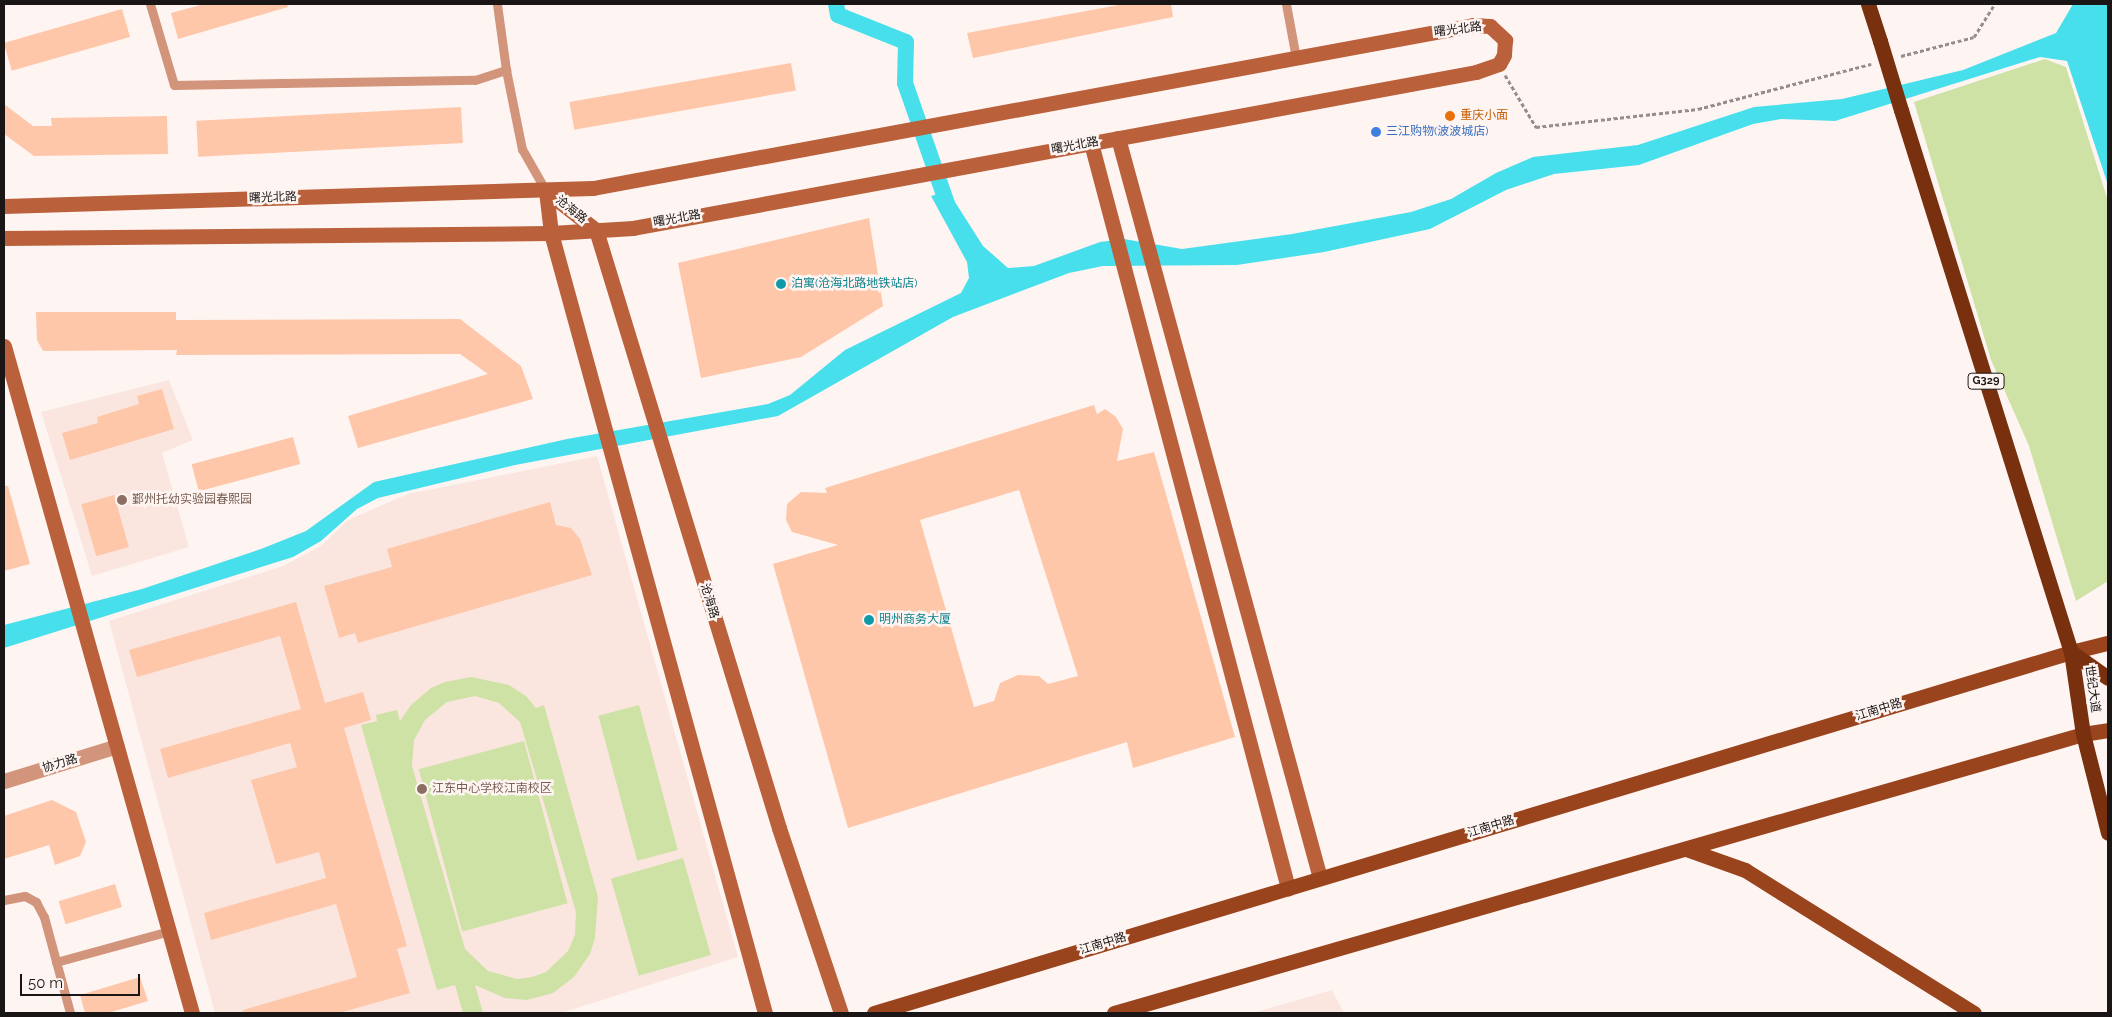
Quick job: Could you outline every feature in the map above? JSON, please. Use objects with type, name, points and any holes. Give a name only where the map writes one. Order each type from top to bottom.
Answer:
[{"type":"highway","name":"G329","points":[[1868,4],[2071,652]]},
{"type":"highway","name":"世纪大道","points":[[2071,652],[2108,678]]},
{"type":"highway","name":"世纪大道","points":[[2071,652],[2083,734],[2108,832]]},
{"type":"main road","name":"江南中路","points":[[874,1013],[2071,652],[2108,643]]},
{"type":"main road","points":[[1114,1013],[2083,734],[2108,730]]},
{"type":"main road","points":[[1686,848],[1745,870],[1974,1013]]},
{"type":"street","name":"曙光北路","points":[[4,206],[546,191],[593,188],[1473,25],[1490,26],[1505,40],[1504,56],[1499,64],[1476,72],[633,228],[551,233],[4,238]]},
{"type":"street","points":[[1118,138],[1320,878]]},
{"type":"street","points":[[1091,143],[1288,888]]},
{"type":"street","name":"沧海路","points":[[546,191],[596,230],[779,828],[841,1013]]},
{"type":"street","name":"沧海路","points":[[546,191],[551,233],[765,1013]]},
{"type":"street","points":[[4,346],[192,1013]]},
{"type":"street","name":"协力路","points":[[4,781],[117,746]]},
{"type":"lane","points":[[150,4],[174,85],[475,80],[506,70]]},
{"type":"lane","points":[[497,4],[506,70],[522,148],[546,191]]},
{"type":"lane","points":[[1286,4],[1296,58]]},
{"type":"lane","points":[[4,900],[25,896],[36,902],[44,917],[70,1013]]},
{"type":"lane","points":[[56,962],[169,931]]},
{"type":"path","points":[[1901,56],[1974,37],[1995,4]]},
{"type":"path","points":[[1499,64],[1536,127],[1698,109],[1870,64]]},
{"type":"shaded area","name":"鄞州托幼实验园春熙园","points":[[169,380],[193,440],[162,453],[189,547],[92,576],[41,412]]},
{"type":"shaded area","name":"江东中心学校江南校区","points":[[597,456],[738,957],[561,1013],[215,1013],[109,621],[283,566],[321,546],[348,520],[408,494]]},
{"type":"shaded area","points":[[1332,990],[1344,1013],[1253,1013]]},
{"type":"green space","points":[[2045,59],[2066,67],[2108,201],[2108,581],[2076,601],[2029,446],[1991,360],[1914,102]]},
{"type":"green space","points":[[471,677],[509,685],[526,696],[536,708],[544,705],[598,897],[595,938],[590,954],[574,977],[553,993],[527,1000],[505,998],[475,985],[483,1013],[463,1013],[455,985],[437,990],[361,725],[377,721],[376,715],[397,710],[400,721],[411,705],[431,688],[445,682]],"holes":[[[475,696],[499,703],[520,722],[576,912],[575,935],[568,951],[546,972],[532,977],[517,979],[488,971],[465,949],[412,766],[414,740],[425,720],[447,702]]]},
{"type":"green space","points":[[639,705],[678,850],[637,861],[598,716]]},
{"type":"green space","points":[[524,741],[567,903],[462,931],[419,769]]},
{"type":"green space","points":[[683,858],[711,955],[639,976],[611,879]]},
{"type":"water","points":[[2073,4],[2108,4],[2108,185],[2067,61],[2040,57],[1835,121],[1781,119],[1753,124],[1639,165],[1554,174],[1506,190],[1430,229],[1324,252],[1237,265],[1103,266],[1069,273],[953,317],[778,416],[515,465],[378,498],[357,509],[321,541],[293,557],[4,648],[4,625],[142,589],[261,549],[306,531],[374,482],[567,439],[768,404],[790,395],[845,350],[961,293],[969,278],[967,262],[931,196],[948,191],[983,246],[1008,268],[1034,266],[1100,242],[1124,239],[1182,249],[1292,234],[1411,212],[1451,199],[1496,173],[1533,157],[1638,145],[1754,107],[1842,99],[1963,70],[2056,33]]},
{"type":"building","points":[[204,4],[287,4],[288,7],[178,39],[171,13]]},
{"type":"building","points":[[1124,4],[1171,4],[1173,17],[973,58],[967,33]]},
{"type":"building","points":[[122,9],[130,37],[12,71],[4,43]]},
{"type":"building","points":[[791,63],[796,91],[574,130],[569,102]]},
{"type":"building","points":[[4,104],[33,126],[52,126],[51,118],[167,116],[168,154],[34,156],[4,134]]},
{"type":"building","points":[[461,107],[463,143],[198,157],[196,121]]},
{"type":"building","name":"泊寓(沧海北路地铁站店)","points":[[869,218],[883,306],[801,357],[701,378],[678,263]]},
{"type":"building","points":[[36,312],[176,312],[176,320],[460,319],[521,366],[533,399],[358,448],[348,416],[488,374],[460,354],[176,355],[177,350],[43,351],[37,340]]},
{"type":"building","points":[[162,389],[174,429],[70,460],[62,433],[98,423],[97,417],[139,404],[137,396]]},
{"type":"building","name":"明州商务大厦","points":[[1094,405],[1097,414],[1105,409],[1116,417],[1123,429],[1117,461],[1154,452],[1235,737],[1133,768],[1127,742],[848,828],[773,564],[838,545],[792,532],[786,520],[787,504],[801,492],[827,493],[825,488]],"holes":[[[1019,490],[1078,676],[1048,684],[1039,676],[1018,675],[1000,683],[994,701],[974,707],[920,520]]]},
{"type":"building","points":[[293,437],[300,464],[199,491],[192,464]]},
{"type":"building","points":[[4,486],[8,486],[30,564],[4,571]]},
{"type":"building","points":[[114,495],[129,547],[96,556],[81,504]]},
{"type":"building","points":[[550,502],[556,525],[571,528],[580,539],[592,575],[358,643],[355,633],[339,638],[324,586],[392,567],[387,549]]},
{"type":"building","points":[[296,602],[325,703],[363,692],[371,720],[344,728],[407,946],[397,949],[410,993],[339,1013],[244,1013],[243,1010],[357,977],[336,904],[211,940],[204,913],[326,878],[319,852],[276,864],[251,780],[297,767],[290,743],[168,778],[160,749],[301,709],[280,636],[137,677],[129,650]]},
{"type":"building","points":[[52,800],[76,812],[86,842],[80,856],[55,865],[49,845],[4,859],[4,816]]},
{"type":"building","points":[[115,884],[122,907],[66,924],[59,901]]},
{"type":"building","points":[[140,977],[148,1001],[108,1013],[85,1013],[80,995]]},
{"type":"waterway","points":[[836,4],[838,15],[906,42],[905,83],[950,212]]},
{"type":"place","name":"重庆小面","points":[[1450,116]]},
{"type":"place","name":"三江购物(波波城店)","points":[[1376,132]]},
{"type":"place","name":"泊寓(沧海北路地铁站店)","points":[[781,284]]},
{"type":"place","name":"鄞州托幼实验园春熙园","points":[[122,500]]},
{"type":"place","name":"明州商务大厦","points":[[869,620]]},
{"type":"place","name":"江东中心学校江南校区","points":[[422,789]]}]
